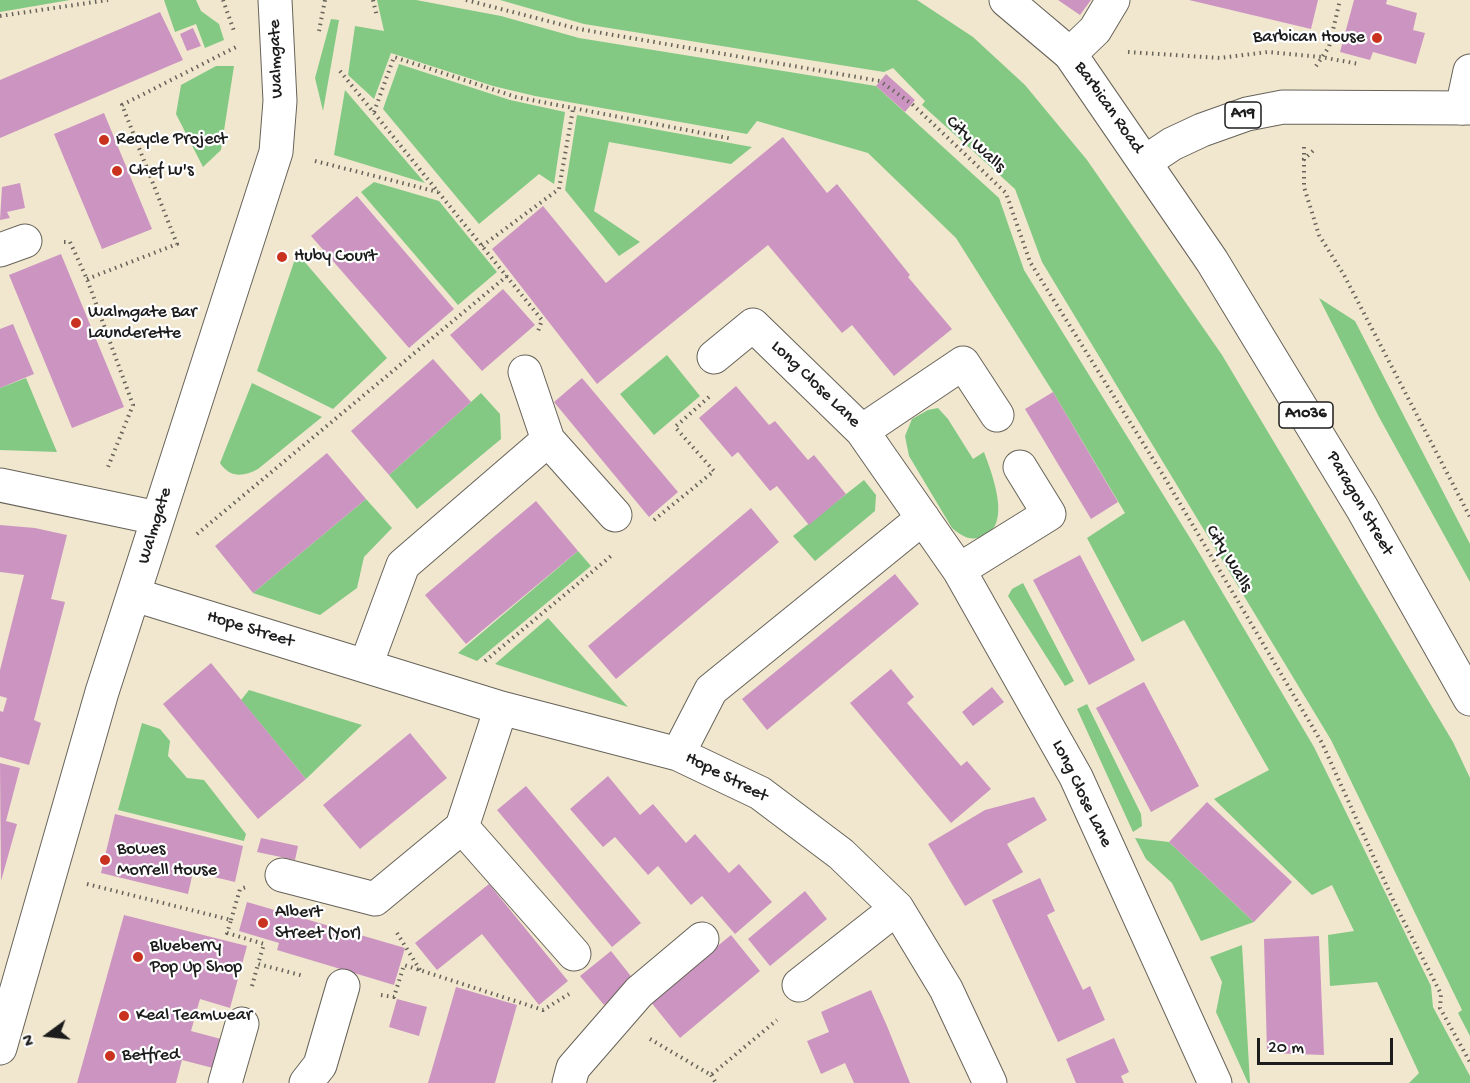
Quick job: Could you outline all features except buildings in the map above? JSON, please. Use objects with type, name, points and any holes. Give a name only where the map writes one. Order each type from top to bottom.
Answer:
[{"type":"street","name":"Walmgate","points":[[0,1048],[102,692],[276,152],[280,101],[275,0]]},
{"type":"street","name":"Barbican Road","points":[[1006,0],[1070,54],[1145,162],[1172,144],[1202,130],[1247,114],[1283,107],[1466,108]]},
{"type":"street","points":[[1070,54],[1095,30],[1113,0]]},
{"type":"street","points":[[1466,108],[1470,71]]},
{"type":"street","name":"Paragon Street","points":[[1145,162],[1265,347],[1362,508],[1470,699]]},
{"type":"street","name":"Long Close Lane","points":[[714,357],[753,325],[862,431],[959,570],[1076,777],[1215,1083]]},
{"type":"street","points":[[862,431],[963,363],[997,415]]},
{"type":"street","points":[[525,372],[548,440],[624,525]]},
{"type":"street","points":[[366,665],[404,565],[548,440]]},
{"type":"street","points":[[959,570],[1049,514],[1020,467]]},
{"type":"street","points":[[0,485],[157,518]]},
{"type":"street","points":[[678,754],[711,690],[923,518]]},
{"type":"street","name":"Hope Street","points":[[135,595],[501,708],[678,754],[760,793],[841,854],[897,908],[946,989],[990,1083]]},
{"type":"street","points":[[282,875],[375,899],[462,827],[501,708]]},
{"type":"street","points":[[462,827],[574,954]]},
{"type":"street","points":[[800,985],[897,908]]},
{"type":"street","points":[[569,1083],[573,1068],[639,992],[702,939]]},
{"type":"street","points":[[306,1083],[320,1065],[343,986]]},
{"type":"street","points":[[225,1083],[242,1024]]},
{"type":"path","points":[[0,16],[108,0]]},
{"type":"path","points":[[87,279],[177,244],[122,105],[239,46],[223,0]]},
{"type":"path","points":[[373,0],[377,17]]},
{"type":"path","name":"City Walls","points":[[466,0],[579,28],[880,81],[912,104],[1006,193],[1030,262],[1163,475],[1322,744],[1394,902],[1441,994],[1440,1008],[1470,1062]]},
{"type":"path","points":[[1322,57],[1329,47],[1340,0]]},
{"type":"path","points":[[1070,54],[1145,51],[1221,58],[1268,52]]},
{"type":"path","points":[[374,112],[394,57],[516,97],[733,139]]},
{"type":"path","points":[[339,71],[542,320],[525,372]]},
{"type":"path","points":[[482,246],[559,189],[573,109]]},
{"type":"path","points":[[276,152],[439,193]]},
{"type":"path","points":[[1310,212],[1319,234],[1344,275],[1470,517]]},
{"type":"path","points":[[12,246],[70,242],[87,279],[133,405],[94,504]]},
{"type":"path","points":[[194,537],[507,276]]},
{"type":"path","points":[[448,691],[624,525],[714,471],[675,427],[730,379],[714,357]]},
{"type":"path","points":[[711,1075],[800,1000],[800,985]]},
{"type":"path","points":[[617,1019],[711,1075],[716,1083]]},
{"type":"green space","points":[[0,0],[70,0],[0,12]]},
{"type":"green space","points":[[164,0],[196,0],[201,11],[219,24],[224,40],[205,48],[196,24],[175,32]]},
{"type":"green space","points":[[377,0],[416,0],[501,16],[579,38],[876,86],[999,198],[1024,270],[1195,546],[1314,747],[1431,986],[1433,1007],[1470,1076],[1470,1083],[1409,1083],[1419,1073],[1377,982],[1330,986],[1328,935],[1354,931],[1332,885],[1312,895],[1214,799],[1269,770],[1184,620],[1142,642],[1087,538],[1125,513],[1053,392],[956,238],[868,153],[757,121],[747,134],[535,96],[493,86],[391,53],[374,99],[348,75],[355,26],[384,31]]},
{"type":"green space","points":[[500,0],[917,0],[973,37],[1025,85],[1087,160],[1222,355],[1453,742],[1470,778],[1470,1036],[1458,1013],[1462,1010],[1331,740],[1042,262],[1015,189],[922,105],[925,101],[893,68],[884,72],[584,24]]},
{"type":"green space","points":[[331,19],[339,20],[323,111],[315,78]]},
{"type":"green space","points":[[399,64],[510,100],[565,112],[554,184],[539,174],[479,224],[383,109]]},
{"type":"green space","points":[[216,66],[234,66],[221,150],[203,167],[176,114],[181,85]]},
{"type":"green space","points":[[345,90],[425,183],[334,155]]},
{"type":"green space","points":[[577,115],[752,147],[731,164],[609,142],[594,211],[640,242],[619,256],[565,190]]},
{"type":"green space","points":[[374,182],[439,201],[497,272],[458,305],[361,192]]},
{"type":"green space","points":[[297,253],[387,358],[333,409],[257,371]]},
{"type":"green space","points":[[1319,298],[1355,321],[1470,544],[1470,582],[1379,417]]},
{"type":"green space","points":[[667,355],[700,396],[654,435],[620,394]]},
{"type":"green space","points":[[26,378],[57,452],[0,450],[0,388]]},
{"type":"green space","points":[[252,383],[322,417],[258,469],[237,475],[232,474],[220,463]]},
{"type":"green space","points":[[481,393],[500,414],[501,439],[417,509],[389,475]]},
{"type":"green space","points":[[938,408],[948,419],[973,459],[984,452],[995,486],[998,511],[997,522],[991,531],[982,537],[966,537],[952,528],[909,456],[905,436],[912,419],[928,410]]},
{"type":"green space","points":[[864,480],[876,495],[875,511],[815,561],[793,536]]},
{"type":"green space","points":[[366,499],[392,528],[364,557],[357,588],[320,615],[253,593]]},
{"type":"green space","points":[[578,551],[591,566],[477,661],[458,653]]},
{"type":"green space","points":[[1023,583],[1074,681],[1065,686],[1008,596],[1012,589]]},
{"type":"green space","points":[[548,618],[628,707],[495,664]]},
{"type":"green space","points":[[249,690],[362,725],[306,779],[241,700]]},
{"type":"green space","points":[[1087,704],[1141,814],[1142,826],[1133,832],[1077,709]]},
{"type":"green space","points":[[142,723],[160,729],[170,741],[168,756],[187,778],[204,780],[246,834],[244,841],[118,810]]},
{"type":"green space","points":[[1135,838],[1169,842],[1254,922],[1201,941],[1172,883],[1146,859]]},
{"type":"green space","points":[[1242,945],[1250,1083],[1248,1083],[1216,1012],[1222,982],[1210,957]]},
{"type":"place","name":"Barbican House","points":[[1377,38]]},
{"type":"place","name":"Recycle Project","points":[[104,140]]},
{"type":"place","name":"Chef Lu's","points":[[117,171]]},
{"type":"place","name":"Huby Court","points":[[282,257]]},
{"type":"place","name":"Walmgate Bar Launderette","points":[[76,323]]},
{"type":"place","name":"Bowes Morrell House","points":[[105,860]]},
{"type":"place","name":"Albert Street (Yor)","points":[[263,923]]},
{"type":"place","name":"Blueberry Pop Up Shop","points":[[138,957]]},
{"type":"place","name":"Keal Teamwear","points":[[124,1016]]},
{"type":"place","name":"Betfred","points":[[110,1056]]}]
